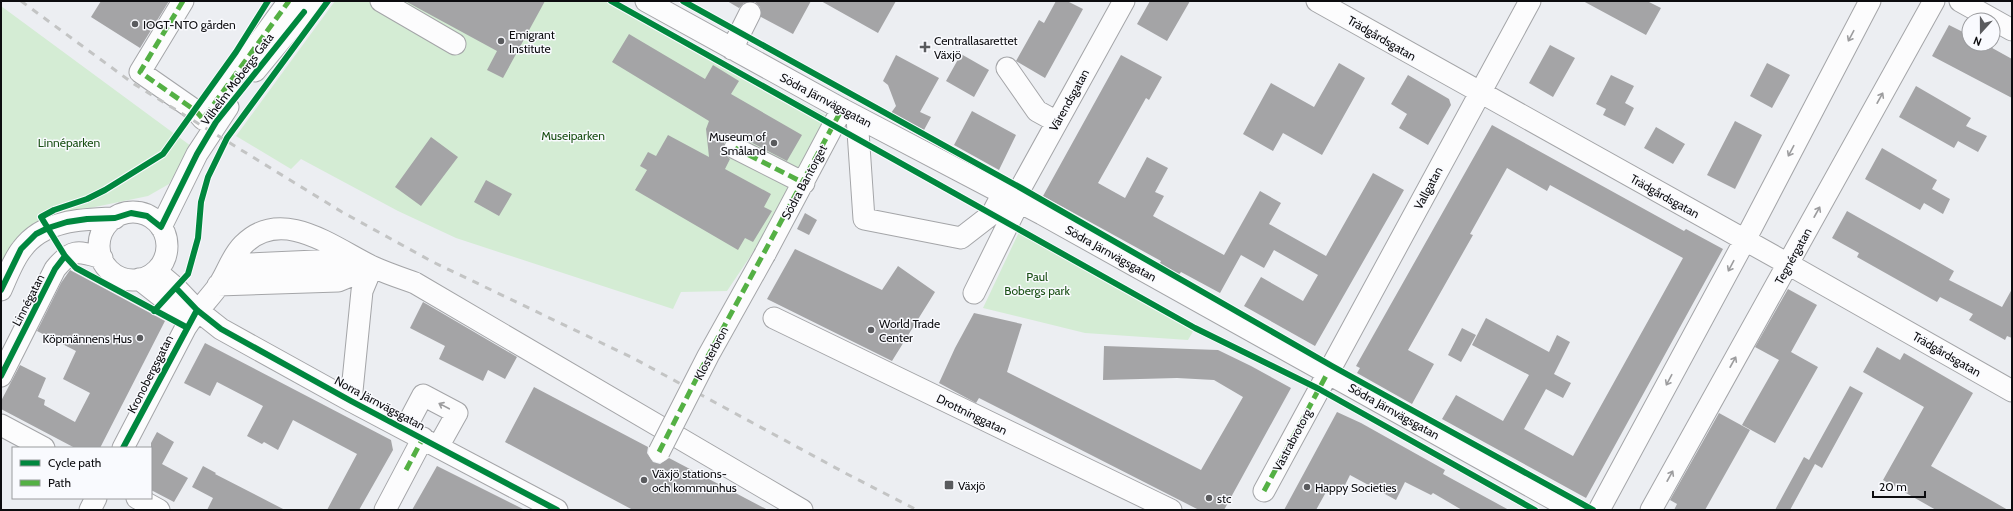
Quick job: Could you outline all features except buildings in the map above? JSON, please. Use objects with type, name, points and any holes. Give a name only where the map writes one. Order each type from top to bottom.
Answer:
[{"type":"street","points":[[183,1],[140,72],[196,110],[202,118],[289,1]]},
{"type":"street","name":"Vilhelm Mobergs Gata","points":[[161,227],[197,154],[216,122],[260,65],[313,1]]},
{"type":"street","points":[[381,1],[455,44]]},
{"type":"street","name":"Södra Järnvägsgatan","points":[[646,1],[850,113],[1012,198],[1323,382],[1573,510]]},
{"type":"street","name":"Värendsgatan","points":[[1012,198],[1057,122],[1124,1]]},
{"type":"street","name":"Trädgårdsgatan","points":[[1317,1],[2012,391]]},
{"type":"street","name":"Vallgatan","points":[[1323,382],[1530,1]]},
{"type":"street","points":[[1599,510],[1745,240],[1870,1]]},
{"type":"street","name":"Tegnérgatan","points":[[1651,510],[1934,1]]},
{"type":"street","points":[[1960,1],[2012,30]]},
{"type":"street","points":[[732,49],[750,13]]},
{"type":"street","points":[[1008,68],[1037,111],[1057,122]]},
{"type":"street","points":[[850,113],[864,219],[961,238],[1012,198]]},
{"type":"street","name":"Södra Bantorget","points":[[765,254],[804,183],[850,113]]},
{"type":"street","points":[[736,148],[804,183]]},
{"type":"street","points":[[974,293],[1012,198]]},
{"type":"street","points":[[1,290],[21,249],[36,234],[67,222],[87,218],[115,218],[125,214],[142,214],[152,218],[161,227],[166,239],[167,249],[163,262],[148,275],[129,280],[115,274],[107,267],[102,258],[100,249],[101,238],[105,228],[115,218]]},
{"type":"street","points":[[218,285],[231,260],[243,245],[257,234],[280,229],[306,233],[345,251],[372,267]]},
{"type":"street","name":"Linnégatan","points":[[1,376],[56,270],[65,256],[75,252],[102,258]]},
{"type":"street","name":"Klosterbron","points":[[659,452],[708,356],[765,254]]},
{"type":"street","points":[[218,285],[248,264],[338,260],[372,267],[415,283],[802,510]]},
{"type":"street","points":[[351,401],[362,292],[372,267]]},
{"type":"street","points":[[148,275],[181,312],[186,313],[197,310]]},
{"type":"street","name":"Kronobergsgatan","points":[[124,447],[197,310],[218,285]]},
{"type":"street","name":"Norra Järnvägsgatan","points":[[197,310],[221,329],[351,401],[557,510]]},
{"type":"street","name":"Drottninggatan","points":[[774,318],[918,382],[1171,510]]},
{"type":"street","name":"Västrabrotorg","points":[[1264,491],[1323,382]]},
{"type":"street","points":[[1,425],[42,447]]},
{"type":"street","points":[[385,510],[422,438]]},
{"type":"street","points":[[90,510],[96,499]]},
{"type":"street","points":[[139,499],[159,510]]},
{"type":"green space","name":"Museiparken","points":[[335,1],[605,1],[827,116],[772,224],[727,291],[681,292],[673,309],[456,238],[398,211],[301,159],[291,169],[236,136]]},
{"type":"green space","name":"Linnéparken","points":[[1,6],[191,146],[169,184],[148,196],[61,214],[1,267]]},
{"type":"green space","name":"Paul Bobergs park","points":[[1020,230],[1195,328],[1188,340],[1085,333],[983,308]]},
{"type":"railway","points":[[21,1],[134,84],[342,212],[433,262],[633,358],[847,474],[917,510]]},
{"type":"marked path","points":[[183,1],[140,72],[196,111],[203,119],[289,1]]},
{"type":"marked path","points":[[659,452],[708,356],[842,109]]},
{"type":"marked path","points":[[735,148],[804,183]]},
{"type":"marked path","points":[[1264,491],[1327,374]]},
{"type":"marked path","points":[[406,470],[423,438]]},
{"type":"cycle path","points":[[186,327],[76,268],[65,256],[41,217],[54,210],[87,199],[105,190],[163,154],[236,52],[268,1]]},
{"type":"cycle path","points":[[154,311],[188,274],[198,238],[201,202],[208,177],[227,138],[328,1]]},
{"type":"cycle path","points":[[611,1],[1195,328],[1319,389],[1535,510]]},
{"type":"cycle path","points":[[683,1],[1021,188],[1332,366],[1593,510]]},
{"type":"cycle path","points":[[1,290],[21,249],[36,234],[48,228],[67,222],[87,219],[115,218],[131,213],[147,216],[161,227],[197,154],[216,122],[304,12]]},
{"type":"cycle path","points":[[1,376],[55,269],[65,256]]},
{"type":"cycle path","points":[[176,288],[197,310],[221,329],[351,401],[557,510]]},
{"type":"cycle path","points":[[124,447],[197,310]]},
{"type":"place","name":"IOGT-NTO gården","points":[[135,24]]},
{"type":"place","name":"Emigrant Institute","points":[[501,41]]},
{"type":"place","name":"Centrallasarettet Växjö","points":[[925,47]]},
{"type":"place","name":"Museum of Småland","points":[[774,143]]},
{"type":"place","name":"World Trade Center","points":[[871,330]]},
{"type":"place","name":"Köpmännens Hus","points":[[140,338]]},
{"type":"place","name":"Växjö stations- och kommunhus","points":[[644,480]]},
{"type":"place","name":"Växjö","points":[[949,485]]},
{"type":"place","name":"Happy Societies","points":[[1307,487]]},
{"type":"place","name":"stc","points":[[1209,498]]}]
